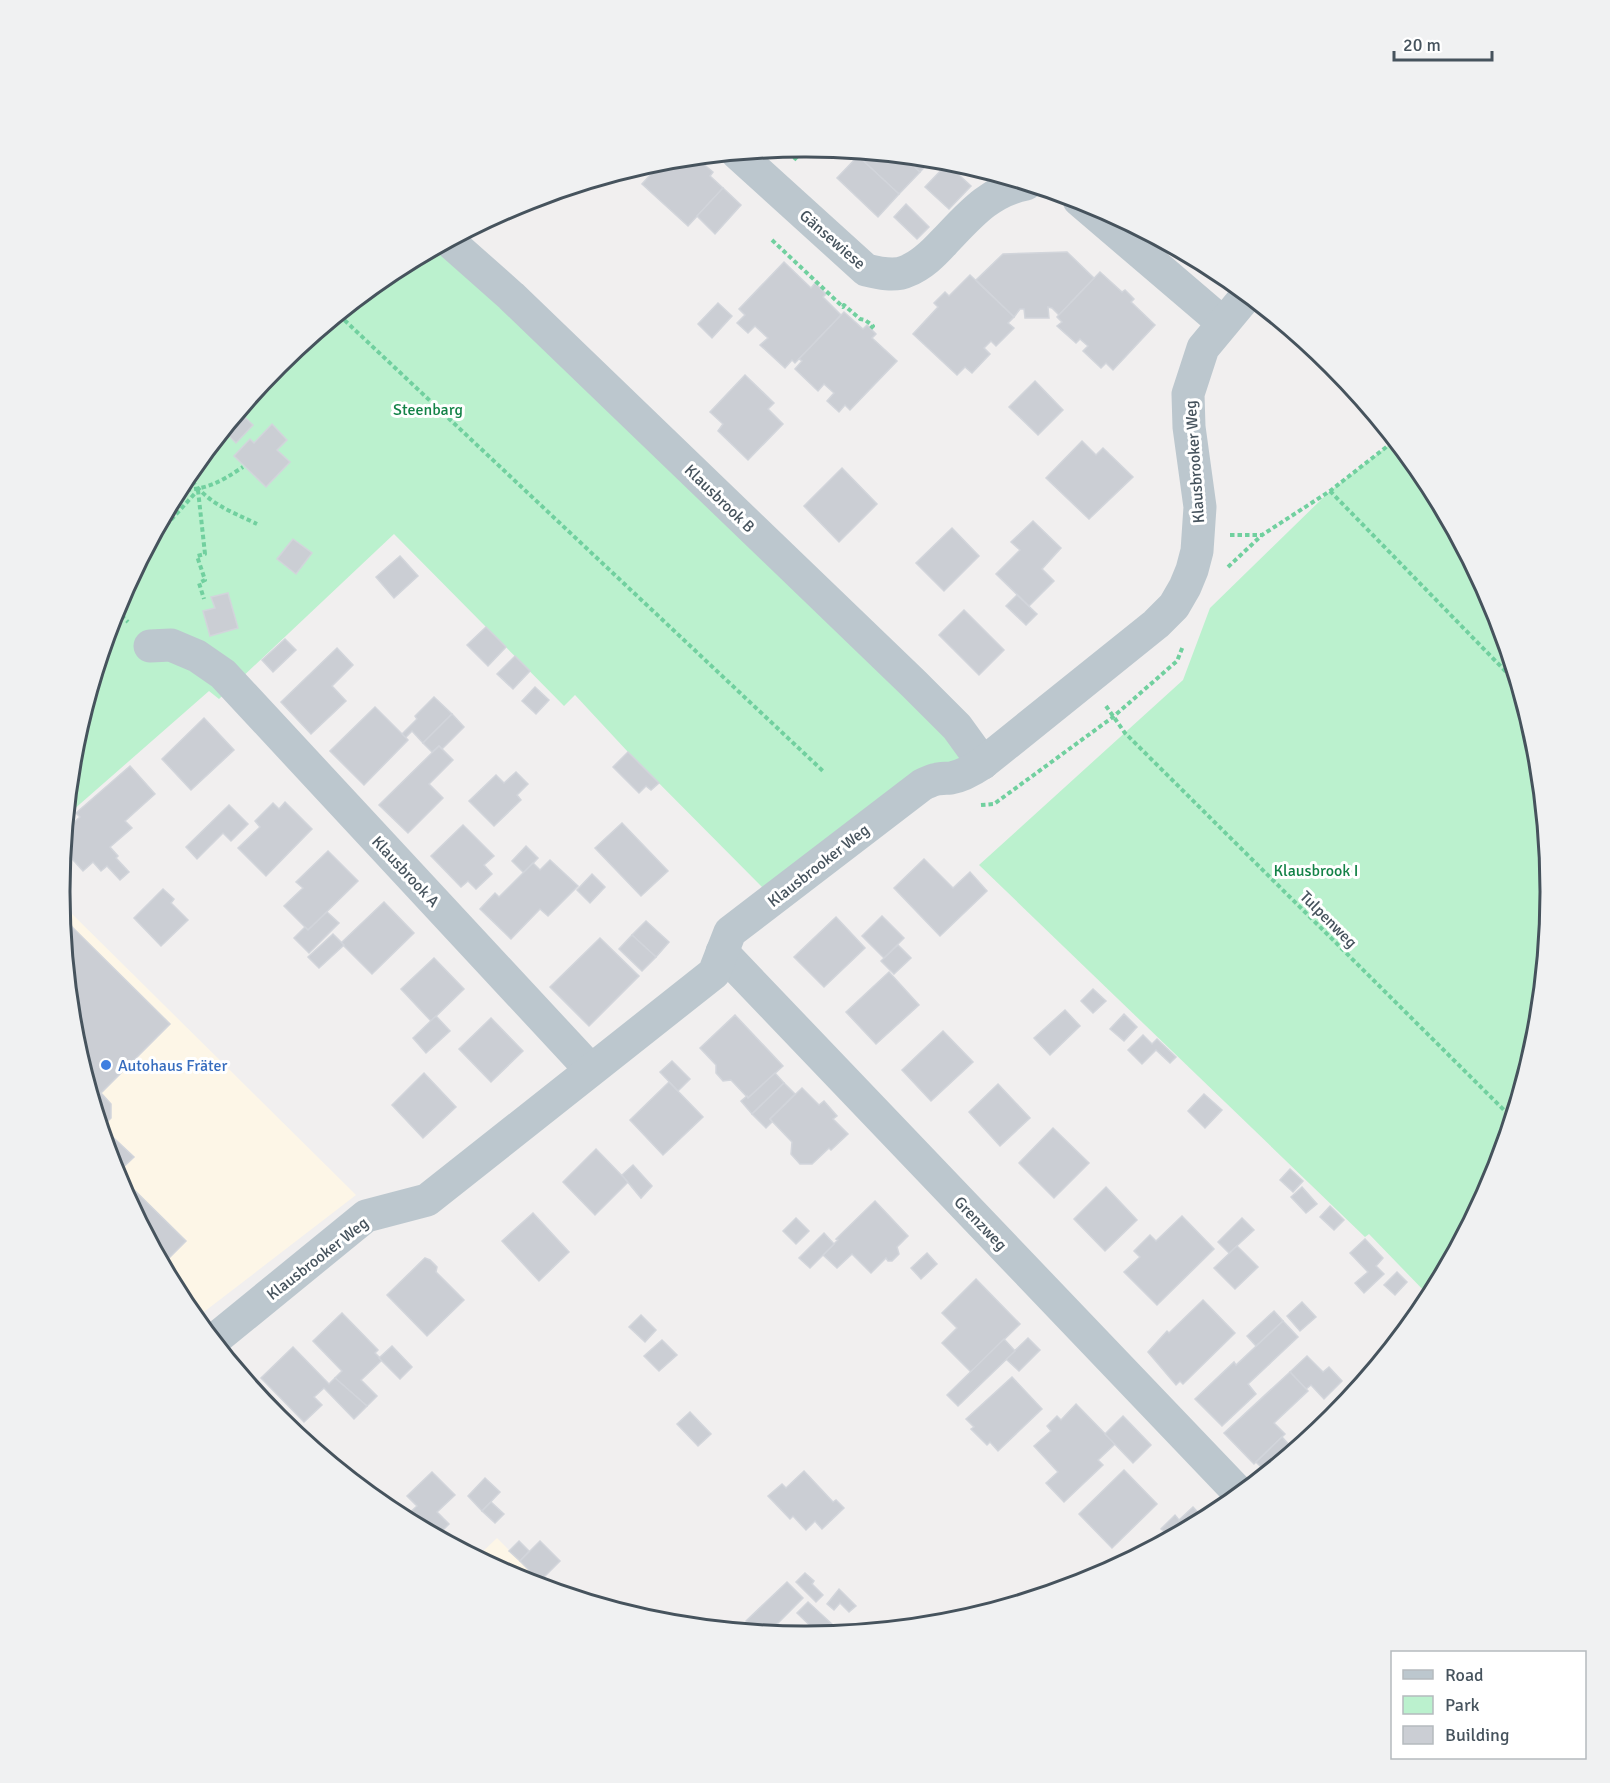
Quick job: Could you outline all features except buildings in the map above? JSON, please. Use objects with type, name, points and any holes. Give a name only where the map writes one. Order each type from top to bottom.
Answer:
[{"type":"street","name":"Gänsewiese","points":[[745,160],[866,270],[881,274],[905,273],[926,261],[989,197],[1011,187]]},
{"type":"street","points":[[1104,221],[1223,323]]},
{"type":"street","name":"Klausbrook B","points":[[455,246],[511,296],[915,684],[957,727],[983,763]]},
{"type":"street","name":"Klausbrooker Weg","points":[[219,1336],[366,1216],[428,1200],[590,1069],[714,973],[730,932],[922,785],[937,777],[952,778],[969,772],[983,763],[1156,624],[1174,606],[1192,570],[1199,534],[1200,507],[1189,427],[1188,394],[1203,348],[1223,323],[1251,308]]},
{"type":"street","name":"Klausbrook A","points":[[150,646],[171,645],[197,656],[223,674],[590,1069]]},
{"type":"street","name":"Grenzweg","points":[[722,952],[1234,1487]]},
{"type":"path","points":[[772,240],[843,307],[844,305],[860,320],[865,320],[873,326],[870,328]]},
{"type":"path","points":[[344,320],[824,772]]},
{"type":"path","points":[[1199,534],[1262,535],[1329,492],[1389,445]]},
{"type":"path","points":[[190,490],[198,490],[219,483],[243,467]]},
{"type":"path","points":[[194,484],[214,503],[257,524]]},
{"type":"path","points":[[173,518],[198,490]]},
{"type":"path","points":[[198,490],[205,554],[197,556],[205,580],[199,583],[204,598]]},
{"type":"path","points":[[1329,492],[1506,671]]},
{"type":"path","name":"Tulpenweg","points":[[1088,680],[1125,733],[1505,1112]]},
{"type":"shaded area","points":[[71,913],[356,1195],[203,1313],[169,1259],[146,1216],[109,1128],[85,1035],[77,987]]},
{"type":"shaded area","points":[[497,1538],[532,1573],[524,1570],[483,1551]]},
{"type":"green space","name":"Steenbarg","points":[[447,250],[978,762],[774,899],[628,752],[575,695],[564,706],[394,534],[219,699],[209,691],[76,808],[85,748],[109,655],[146,567],[194,483],[253,407],[321,339],[397,281]]},
{"type":"green space","name":"Klausbrook I","points":[[1389,445],[1416,483],[1464,567],[1501,655],[1525,748],[1533,796],[1540,892],[1538,940],[1525,1035],[1501,1128],[1484,1173],[1464,1216],[1423,1289],[1369,1234],[1365,1237],[979,865],[1183,680],[1210,608],[1330,491]]},
{"type":"place","name":"Autohaus Fräter","points":[[106,1065]]}]
